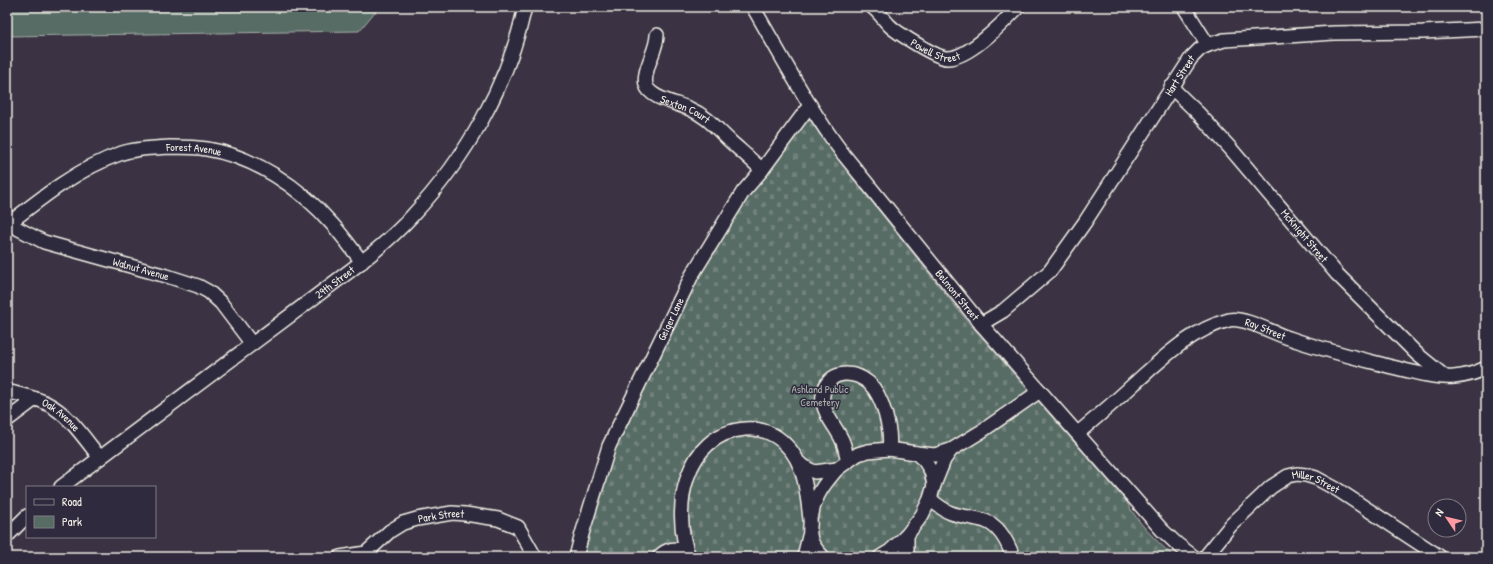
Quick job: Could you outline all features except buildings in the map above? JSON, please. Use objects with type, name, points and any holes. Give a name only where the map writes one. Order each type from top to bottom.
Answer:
[{"type":"street","name":"29th Street","points":[[62,486],[362,262],[395,234],[412,217],[456,162],[477,128],[507,68],[525,7]]},
{"type":"street","name":"Belmont Street","points":[[753,7],[810,105],[830,137],[844,155],[981,324],[1162,530],[1194,557]]},
{"type":"street","name":"Powell Street","points":[[876,8],[889,25],[908,39],[947,59],[965,54],[1004,22],[1018,7]]},
{"type":"street","points":[[1184,7],[1208,45]]},
{"type":"street","name":"Hart Street","points":[[981,324],[1003,311],[1050,271],[1085,222],[1171,87],[1191,58],[1200,49],[1224,40],[1283,38],[1334,33],[1423,32],[1486,29]]},
{"type":"street","name":"Sexton Court","points":[[657,35],[657,41],[646,73],[646,87],[656,96],[690,109],[708,119],[762,170]]},
{"type":"street","name":"McKnight Street","points":[[1171,87],[1198,113],[1230,148],[1337,274],[1417,354],[1445,377]]},
{"type":"street","name":"Geiger Lane","points":[[576,557],[610,446],[692,275],[743,192],[762,170],[810,105]]},
{"type":"street","name":"Forest Avenue","points":[[8,225],[75,176],[98,163],[123,153],[135,150],[158,148],[182,147],[206,149],[229,154],[251,163],[289,185],[317,208],[332,223],[362,262]]},
{"type":"street","name":"Walnut Avenue","points":[[8,225],[44,242],[198,286],[209,292],[221,303],[252,344]]},
{"type":"street","name":"Ray Street","points":[[1078,433],[1100,416],[1161,360],[1190,337],[1209,327],[1231,319],[1253,324],[1289,338],[1340,354],[1415,373],[1453,377],[1470,375],[1486,368]]},
{"type":"street","points":[[848,461],[842,441],[829,418],[823,403],[822,395],[826,382],[838,374],[852,374],[868,382],[874,388],[882,405],[887,421],[890,444],[889,449]]},
{"type":"street","name":"Oak Avenue","points":[[7,391],[35,399],[59,410],[70,420],[100,458]]},
{"type":"street","points":[[810,522],[813,506],[823,484],[837,469],[858,454],[868,451],[889,449],[935,455],[951,450],[982,431],[1040,391]]},
{"type":"street","points":[[7,420],[35,399]]},
{"type":"street","points":[[664,553],[677,535],[681,523],[684,495],[689,472],[700,452],[716,437],[738,429],[749,428],[760,430],[779,438],[793,452],[799,463],[807,494],[810,522],[810,536],[804,557]]},
{"type":"street","points":[[880,557],[890,551],[907,535],[922,515],[930,500],[944,460],[951,450]]},
{"type":"street","points":[[916,453],[924,460],[931,471],[934,485]]},
{"type":"street","points":[[799,463],[815,472],[837,469]]},
{"type":"street","name":"Miller Street","points":[[1205,557],[1231,525],[1271,487],[1288,476],[1297,474],[1316,478],[1338,490],[1440,557]]},
{"type":"street","points":[[930,500],[940,508],[952,514],[985,521],[992,525],[1004,537],[1009,545],[1013,557]]},
{"type":"street","name":"Park Street","points":[[340,557],[366,552],[390,531],[403,523],[452,513],[498,520],[518,527],[535,557]]},
{"type":"street","points":[[7,536],[26,517]]},
{"type":"street","points":[[681,523],[683,539],[688,554]]},
{"type":"street","points":[[907,535],[908,557]]},
{"type":"street","points":[[810,536],[816,551],[823,557]]},
{"type":"street","points":[[664,553],[676,548],[688,554]]},
{"type":"green space","points":[[7,7],[379,7],[359,31],[7,36]]},
{"type":"green space","name":"Ashland Public Cemetery","points":[[808,117],[851,176],[968,322],[1126,501],[1147,531],[1174,557],[582,557],[600,501],[613,449],[693,287],[732,218],[761,174]]}]
